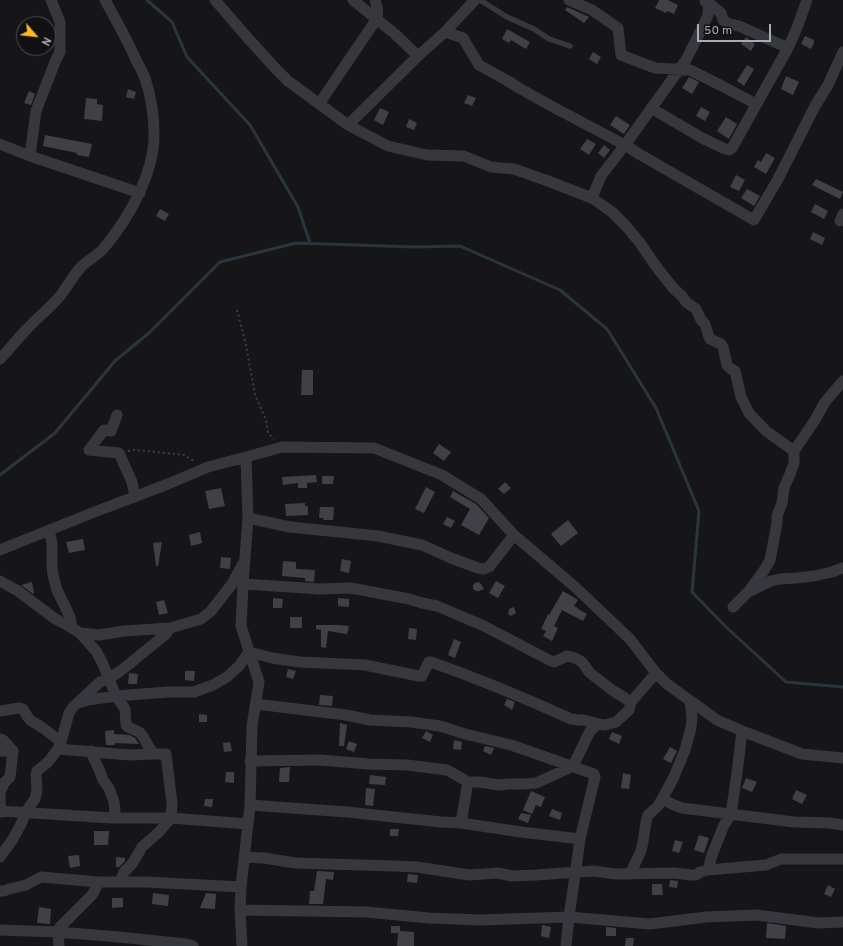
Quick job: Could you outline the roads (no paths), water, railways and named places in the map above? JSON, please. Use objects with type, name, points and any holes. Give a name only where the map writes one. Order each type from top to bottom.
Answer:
[{"type":"street","points":[[30,156],[36,111],[60,52],[60,22],[51,0]]},
{"type":"street","points":[[0,359],[25,331],[61,295],[72,278],[83,266],[103,248],[135,203],[140,193],[148,168],[153,149],[154,120],[145,78],[105,0]]},
{"type":"street","points":[[215,0],[288,81],[348,125],[388,146],[428,155],[464,156],[491,167],[514,169],[592,198],[612,212],[640,243],[674,289],[686,302],[696,309],[701,320],[705,324],[710,339],[723,347],[728,365],[734,371],[742,397],[750,413],[766,431],[794,451]]},
{"type":"street","points":[[353,0],[395,34],[418,56]]},
{"type":"street","points":[[319,104],[376,20],[378,10],[375,0]]},
{"type":"street","points":[[348,125],[418,56],[445,32],[475,0]]},
{"type":"street","points":[[569,0],[590,5],[618,28],[621,55],[655,68],[690,70],[756,104]]},
{"type":"street","points":[[651,108],[725,150],[732,148],[788,48],[807,0]]},
{"type":"street","points":[[707,1],[722,13],[723,20],[729,24],[739,26],[788,48]]},
{"type":"street","points":[[592,198],[601,176],[686,60],[708,15],[707,1]]},
{"type":"street","points":[[445,32],[463,38],[479,65],[487,70],[625,145],[638,154],[754,220],[778,180],[815,106],[828,85],[843,52]]},
{"type":"street","points":[[0,144],[30,156],[140,193]]},
{"type":"street","points":[[733,607],[748,592],[770,560],[778,523],[777,516],[782,503],[784,488],[794,463],[794,451],[825,402],[843,381]]},
{"type":"street","points":[[117,415],[112,431],[104,430],[89,450],[119,453],[132,482],[135,497]]},
{"type":"street","points":[[0,550],[204,469],[246,456],[282,447],[374,448],[442,475],[481,499],[514,535],[574,586],[630,639],[656,673],[667,684],[717,720],[802,754],[843,758]]},
{"type":"street","points":[[242,946],[240,910],[241,887],[250,805],[252,726],[259,682],[241,626],[242,584],[248,518],[246,456]]},
{"type":"street","points":[[248,518],[290,527],[378,536],[422,545],[451,558],[484,569],[489,567],[514,535]]},
{"type":"street","points":[[49,530],[52,543],[53,575],[57,590],[76,630],[96,651],[102,662],[116,696],[125,709],[126,725],[140,732],[153,754]]},
{"type":"street","points":[[0,581],[18,591],[54,618],[76,630],[99,635],[124,631],[170,628],[201,619],[212,611],[232,584],[244,560]]},
{"type":"street","points":[[748,592],[780,579],[814,576],[843,568]]},
{"type":"street","points":[[242,584],[320,590],[351,588],[437,606],[484,626],[554,662],[567,656],[574,658],[582,662],[590,673],[612,690],[631,702]]},
{"type":"street","points":[[0,858],[17,832],[25,813],[35,799],[37,791],[37,771],[48,762],[59,746],[69,713],[73,707],[100,682],[129,665],[166,634],[170,628]]},
{"type":"street","points":[[249,652],[272,658],[300,662],[365,666],[419,676],[422,676],[429,662],[431,662],[468,675],[571,719],[605,725],[616,722],[629,710],[631,702],[656,673]]},
{"type":"street","points":[[78,703],[116,696],[168,692],[194,692],[213,685],[227,677],[239,666],[249,652]]},
{"type":"street","points":[[630,874],[641,851],[648,815],[658,806],[662,799],[673,779],[685,750],[692,723],[690,701]]},
{"type":"street","points":[[256,704],[346,715],[370,720],[411,722],[440,726],[465,734],[512,745],[594,774],[595,777],[580,839],[566,946]]},
{"type":"street","points":[[0,711],[22,709],[30,720],[43,728],[59,746],[130,755],[166,754],[172,804],[171,818],[159,832],[142,847],[132,864],[124,872],[120,882]]},
{"type":"street","points":[[250,761],[319,760],[407,765],[448,770],[467,782],[480,782],[499,785],[536,783],[573,766],[590,731],[598,724]]},
{"type":"street","points":[[708,870],[712,855],[724,826],[731,814],[742,731]]},
{"type":"street","points":[[0,739],[3,740],[13,751],[10,777],[4,783],[0,793],[1,812],[112,818],[171,818],[248,824]]},
{"type":"street","points":[[0,750],[13,751]]},
{"type":"street","points":[[91,751],[114,802],[115,811],[112,818]]},
{"type":"street","points":[[461,823],[467,782]]},
{"type":"street","points":[[662,799],[682,808],[794,822],[830,823],[843,825]]},
{"type":"street","points":[[250,805],[347,812],[461,823],[580,839]]},
{"type":"street","points":[[244,857],[264,858],[295,863],[417,867],[469,875],[498,873],[512,876],[593,870],[616,874],[674,872],[696,875],[700,872],[708,870],[766,865],[781,859],[843,859]]},
{"type":"street","points":[[0,891],[26,885],[41,877],[99,882],[147,882],[241,887]]},
{"type":"street","points":[[59,946],[58,932],[60,927],[92,895],[99,882]]},
{"type":"street","points":[[240,910],[366,912],[429,918],[480,920],[569,917],[650,924],[706,917],[756,916],[818,923],[843,922]]},
{"type":"street","points":[[0,930],[58,932],[119,937],[194,946]]},
{"type":"lane","points":[[475,0],[534,29],[549,39],[570,46]]},
{"type":"waterway","points":[[147,0],[172,22],[187,57],[250,125],[298,207],[310,243]]},
{"type":"waterway","points":[[0,475],[55,433],[115,361],[150,332],[220,262],[296,243],[414,247],[460,246],[560,290],[607,329],[656,408],[699,511],[692,592],[725,626],[786,682],[843,687]]}]
